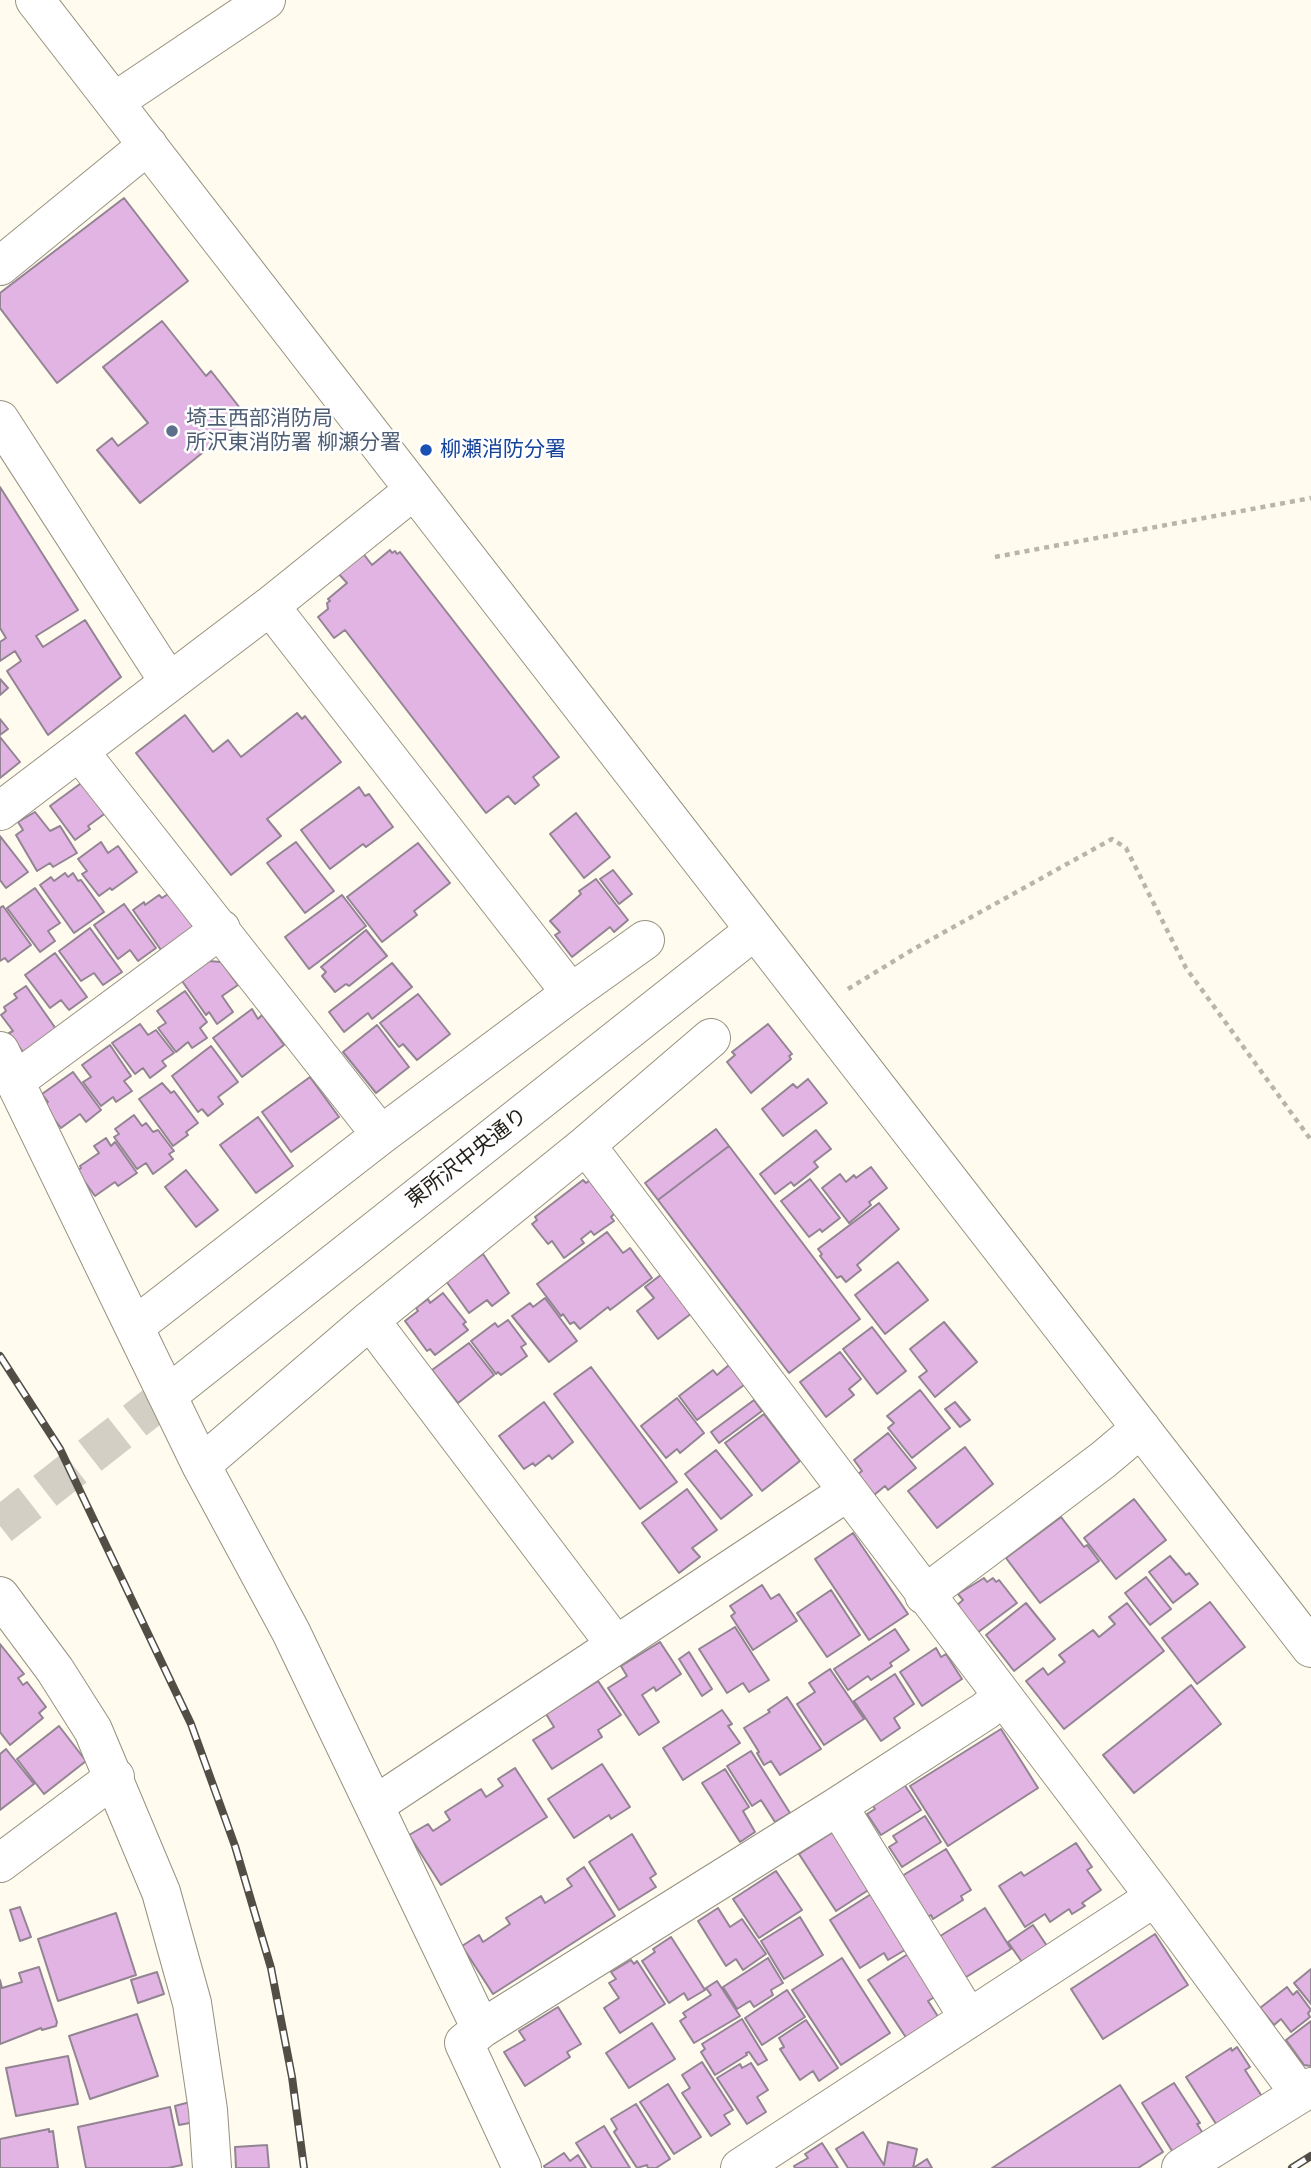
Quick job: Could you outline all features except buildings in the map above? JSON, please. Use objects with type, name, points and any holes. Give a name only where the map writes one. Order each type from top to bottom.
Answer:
[{"type":"street","points":[[35,0],[1311,1648]]},
{"type":"street","points":[[114,102],[266,0]]},
{"type":"street","points":[[0,266],[148,145]]},
{"type":"street","points":[[0,420],[169,682]]},
{"type":"street","points":[[0,811],[270,606],[414,490]]},
{"type":"street","points":[[270,606],[571,993]]},
{"type":"street","points":[[79,751],[381,1135]]},
{"type":"street","points":[[221,929],[7,1066],[201,1465],[290,1632],[481,2029]]},
{"type":"street","name":"東所沢中央通り","points":[[179,1386],[755,930]]},
{"type":"street","points":[[134,1328],[381,1135],[645,940]]},
{"type":"street","points":[[201,1465],[370,1320],[586,1145],[711,1038]]},
{"type":"street","points":[[586,1145],[924,1595],[1305,2090],[1181,2168]]},
{"type":"street","points":[[370,1320],[615,1644]]},
{"type":"street","points":[[924,1595],[1103,1460],[1141,1428]]},
{"type":"street","points":[[375,1805],[847,1492]]},
{"type":"street","points":[[3,1607],[55,1670],[93,1730],[161,1892],[192,2003],[208,2110],[212,2168]]},
{"type":"street","points":[[522,2168],[464,2043],[481,2029],[838,1806],[985,1711],[1002,1697]]},
{"type":"street","points":[[0,1863],[115,1777]]},
{"type":"street","points":[[838,1806],[968,2017]]},
{"type":"street","points":[[740,2168],[1155,1897]]},
{"type":"path","points":[[995,557],[1311,498]]},
{"type":"path","points":[[816,1008],[912,950],[1112,839],[1126,848],[1186,968],[1311,1140]]},
{"type":"tunnel","points":[[0,1526],[179,1386]]},
{"type":"railway","points":[[0,1356],[60,1449],[191,1724],[235,1846],[271,1968],[292,2077],[304,2168]]},
{"type":"railway","points":[[1292,2168],[1311,2156]]},
{"type":"place","name":"埼玉西部消防局 所沢東消防署 柳瀬分署","points":[[172,431]]},
{"type":"place","name":"柳瀬消防分署","points":[[426,450]]}]
